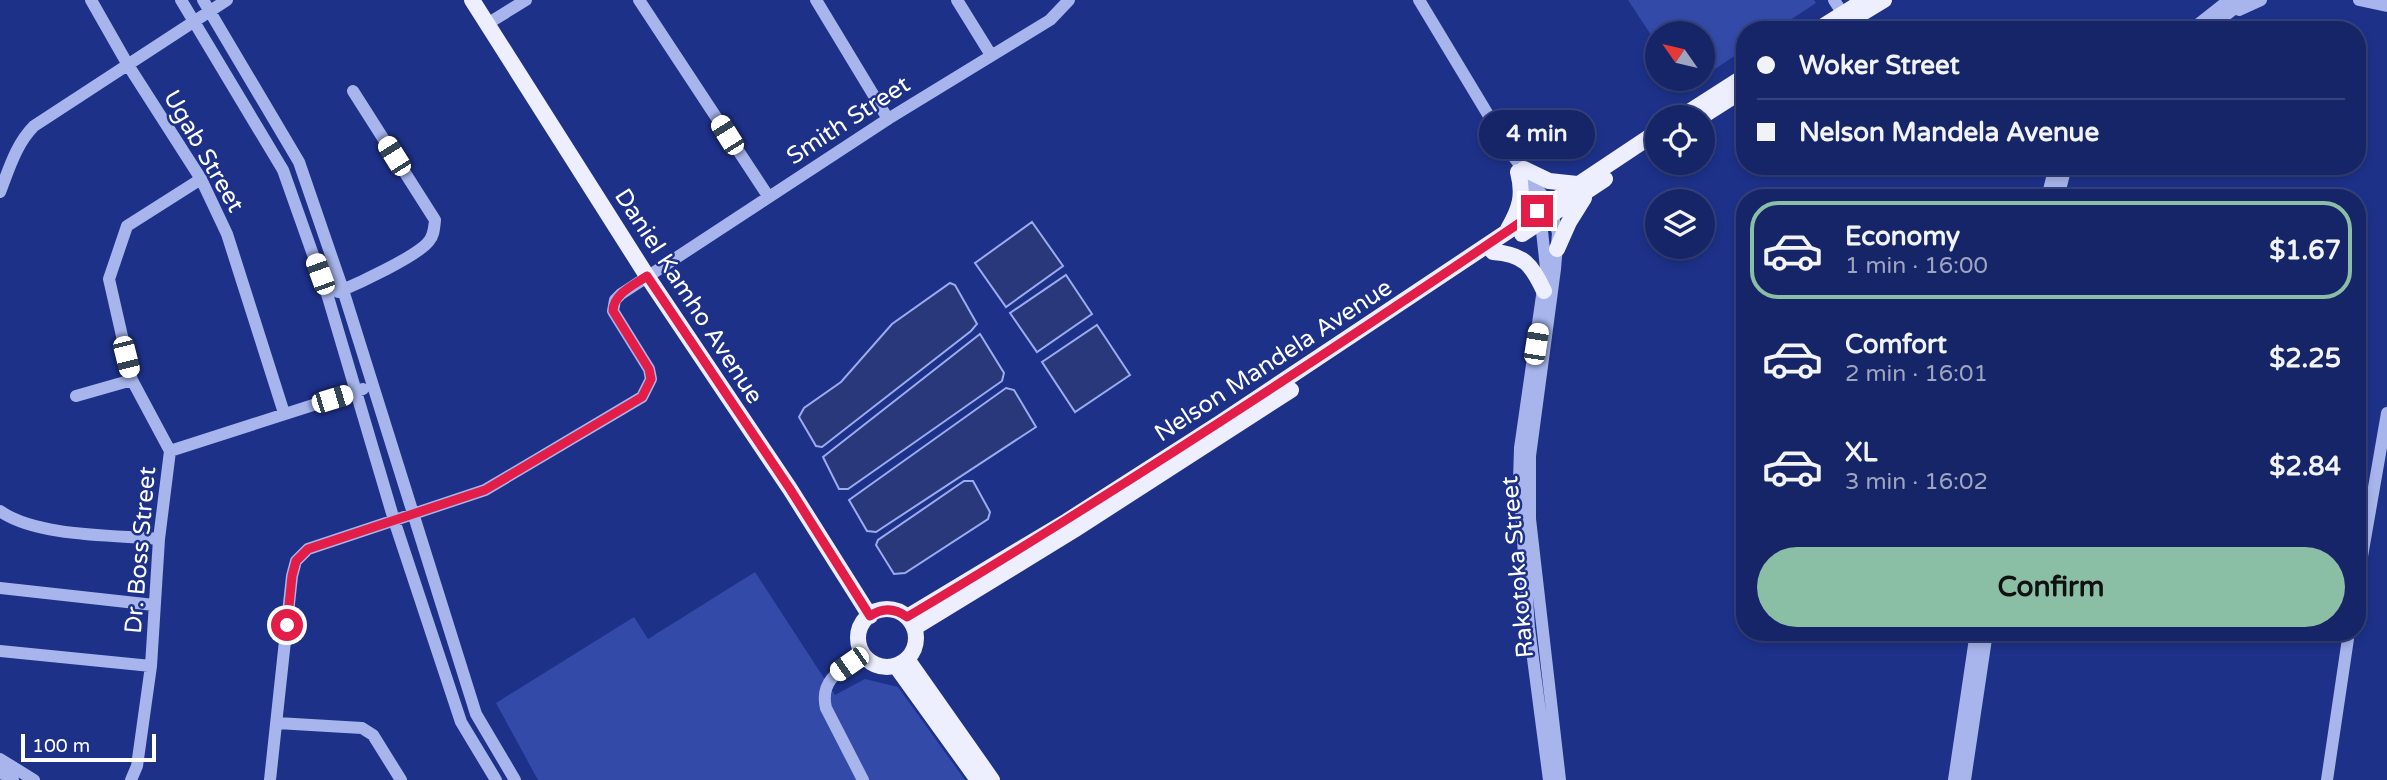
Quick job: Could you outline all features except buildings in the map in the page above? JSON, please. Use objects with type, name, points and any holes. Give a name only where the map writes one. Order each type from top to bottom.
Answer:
[{"type":"main road","name":"Daniel Kamho Avenue","points":[[472,0],[647,276],[790,489],[870,616]]},
{"type":"main road","points":[[1840,17],[1865,0]]},
{"type":"main road","points":[[1840,17],[1884,0]]},
{"type":"main road","points":[[1700,105],[1736,82]]},
{"type":"main road","points":[[1715,108],[1736,95]]},
{"type":"main road","name":"Nelson Mandela Avenue","points":[[911,622],[1074,530],[1224,434],[1493,252],[1645,141]]},
{"type":"main road","name":"Nelson Mandela Avenue","points":[[1584,186],[1645,152]]},
{"type":"main road","points":[[1507,231],[1521,204],[1521,171],[1549,181],[1584,186],[1558,249]]},
{"type":"main road","name":"Nelson Mandela Avenue","points":[[911,622],[1350,338],[1507,231],[1545,213]]},
{"type":"main road","points":[[1493,252],[1515,255],[1527,262],[1535,271],[1544,291]]},
{"type":"main road","points":[[889,609],[911,622],[915,645],[901,662],[879,666],[863,655],[859,635],[870,616],[889,609]]},
{"type":"main road","points":[[901,662],[978,780]]},
{"type":"main road","points":[[901,662],[992,780]]},
{"type":"street","name":"Ugab Street","points":[[91,0],[128,65],[201,178],[227,234],[284,413]]},
{"type":"street","points":[[181,0],[283,170],[328,297],[394,520],[461,722],[496,780]]},
{"type":"street","points":[[0,192],[17,148],[34,125],[195,21],[206,6],[227,0]]},
{"type":"street","points":[[487,24],[526,0]]},
{"type":"street","points":[[639,0],[768,197]]},
{"type":"street","points":[[816,0],[888,119]]},
{"type":"street","points":[[957,0],[991,55]]},
{"type":"street","name":"Smith Street","points":[[412,515],[485,490],[642,397],[651,379],[649,369],[613,311],[612,306],[621,294],[888,119],[1050,20],[1069,0]]},
{"type":"street","name":"Rakotoka Street","points":[[1419,0],[1558,233],[1530,456],[1530,519],[1560,780]]},
{"type":"street","points":[[2204,21],[2227,5],[2245,0]]},
{"type":"street","points":[[2214,21],[2227,5],[2261,0]]},
{"type":"street","points":[[2359,0],[2387,6]]},
{"type":"street","points":[[206,6],[299,162],[343,290],[476,714],[515,780]]},
{"type":"street","points":[[328,297],[363,283],[428,244],[434,232],[435,220],[354,91]]},
{"type":"street","points":[[170,451],[132,380],[109,283],[123,234],[132,220],[201,178]]},
{"type":"street","name":"Rakotoka Street","points":[[1545,213],[1544,291],[1520,449],[1519,481],[1529,628],[1549,780]]},
{"type":"street","points":[[76,396],[132,380]]},
{"type":"street","name":"Dr. Boss Street","points":[[131,780],[137,766],[151,666],[159,539],[170,451],[372,386]]},
{"type":"street","points":[[2366,533],[2387,413]]},
{"type":"street","points":[[0,511],[18,522],[43,529],[159,539]]},
{"type":"street","points":[[270,780],[292,576],[296,561],[308,549],[412,515]]},
{"type":"street","points":[[0,588],[154,605]]},
{"type":"street","points":[[1954,780],[1975,641]]},
{"type":"street","points":[[1965,780],[1986,641]]},
{"type":"street","points":[[2327,780],[2348,641]]},
{"type":"street","points":[[0,651],[151,666]]},
{"type":"street","points":[[863,655],[835,674],[823,697],[863,780]]},
{"type":"street","points":[[277,723],[362,728],[373,735],[401,780]]},
{"type":"street","points":[[0,759],[34,780]]},
{"type":"street","points":[[0,772],[13,780]]},
{"type":"shaded area","points":[[1628,0],[1814,0],[1816,3],[1789,21],[1736,21],[1736,55],[1715,69],[1715,21],[1645,21],[1645,26]]},
{"type":"shaded area","points":[[1032,222],[1063,266],[1006,307],[975,263]]},
{"type":"shaded area","points":[[1066,275],[1092,314],[1037,352],[1010,313]]},
{"type":"shaded area","points":[[950,283],[955,285],[977,324],[822,447],[816,446],[799,417],[804,408],[841,382],[892,324]]},
{"type":"shaded area","points":[[1097,325],[1130,375],[1075,412],[1042,362]]},
{"type":"shaded area","points":[[980,334],[1004,373],[1002,381],[848,489],[839,489],[823,457]]},
{"type":"shaded area","points":[[1006,388],[1014,390],[1036,427],[876,532],[867,531],[849,500]]},
{"type":"shaded area","points":[[964,481],[973,481],[990,512],[988,519],[905,573],[894,574],[876,545],[878,540]]},
{"type":"shaded area","points":[[755,572],[835,695],[865,679],[898,687],[965,780],[538,780],[496,703],[634,617],[648,639]]},
{"type":"route","points":[[287,625],[296,561],[308,549],[485,490],[642,397],[651,379],[649,369],[612,306],[621,294],[647,276],[790,489],[870,616],[889,609],[907,617],[1067,521],[1220,423],[1537,211]]}]
